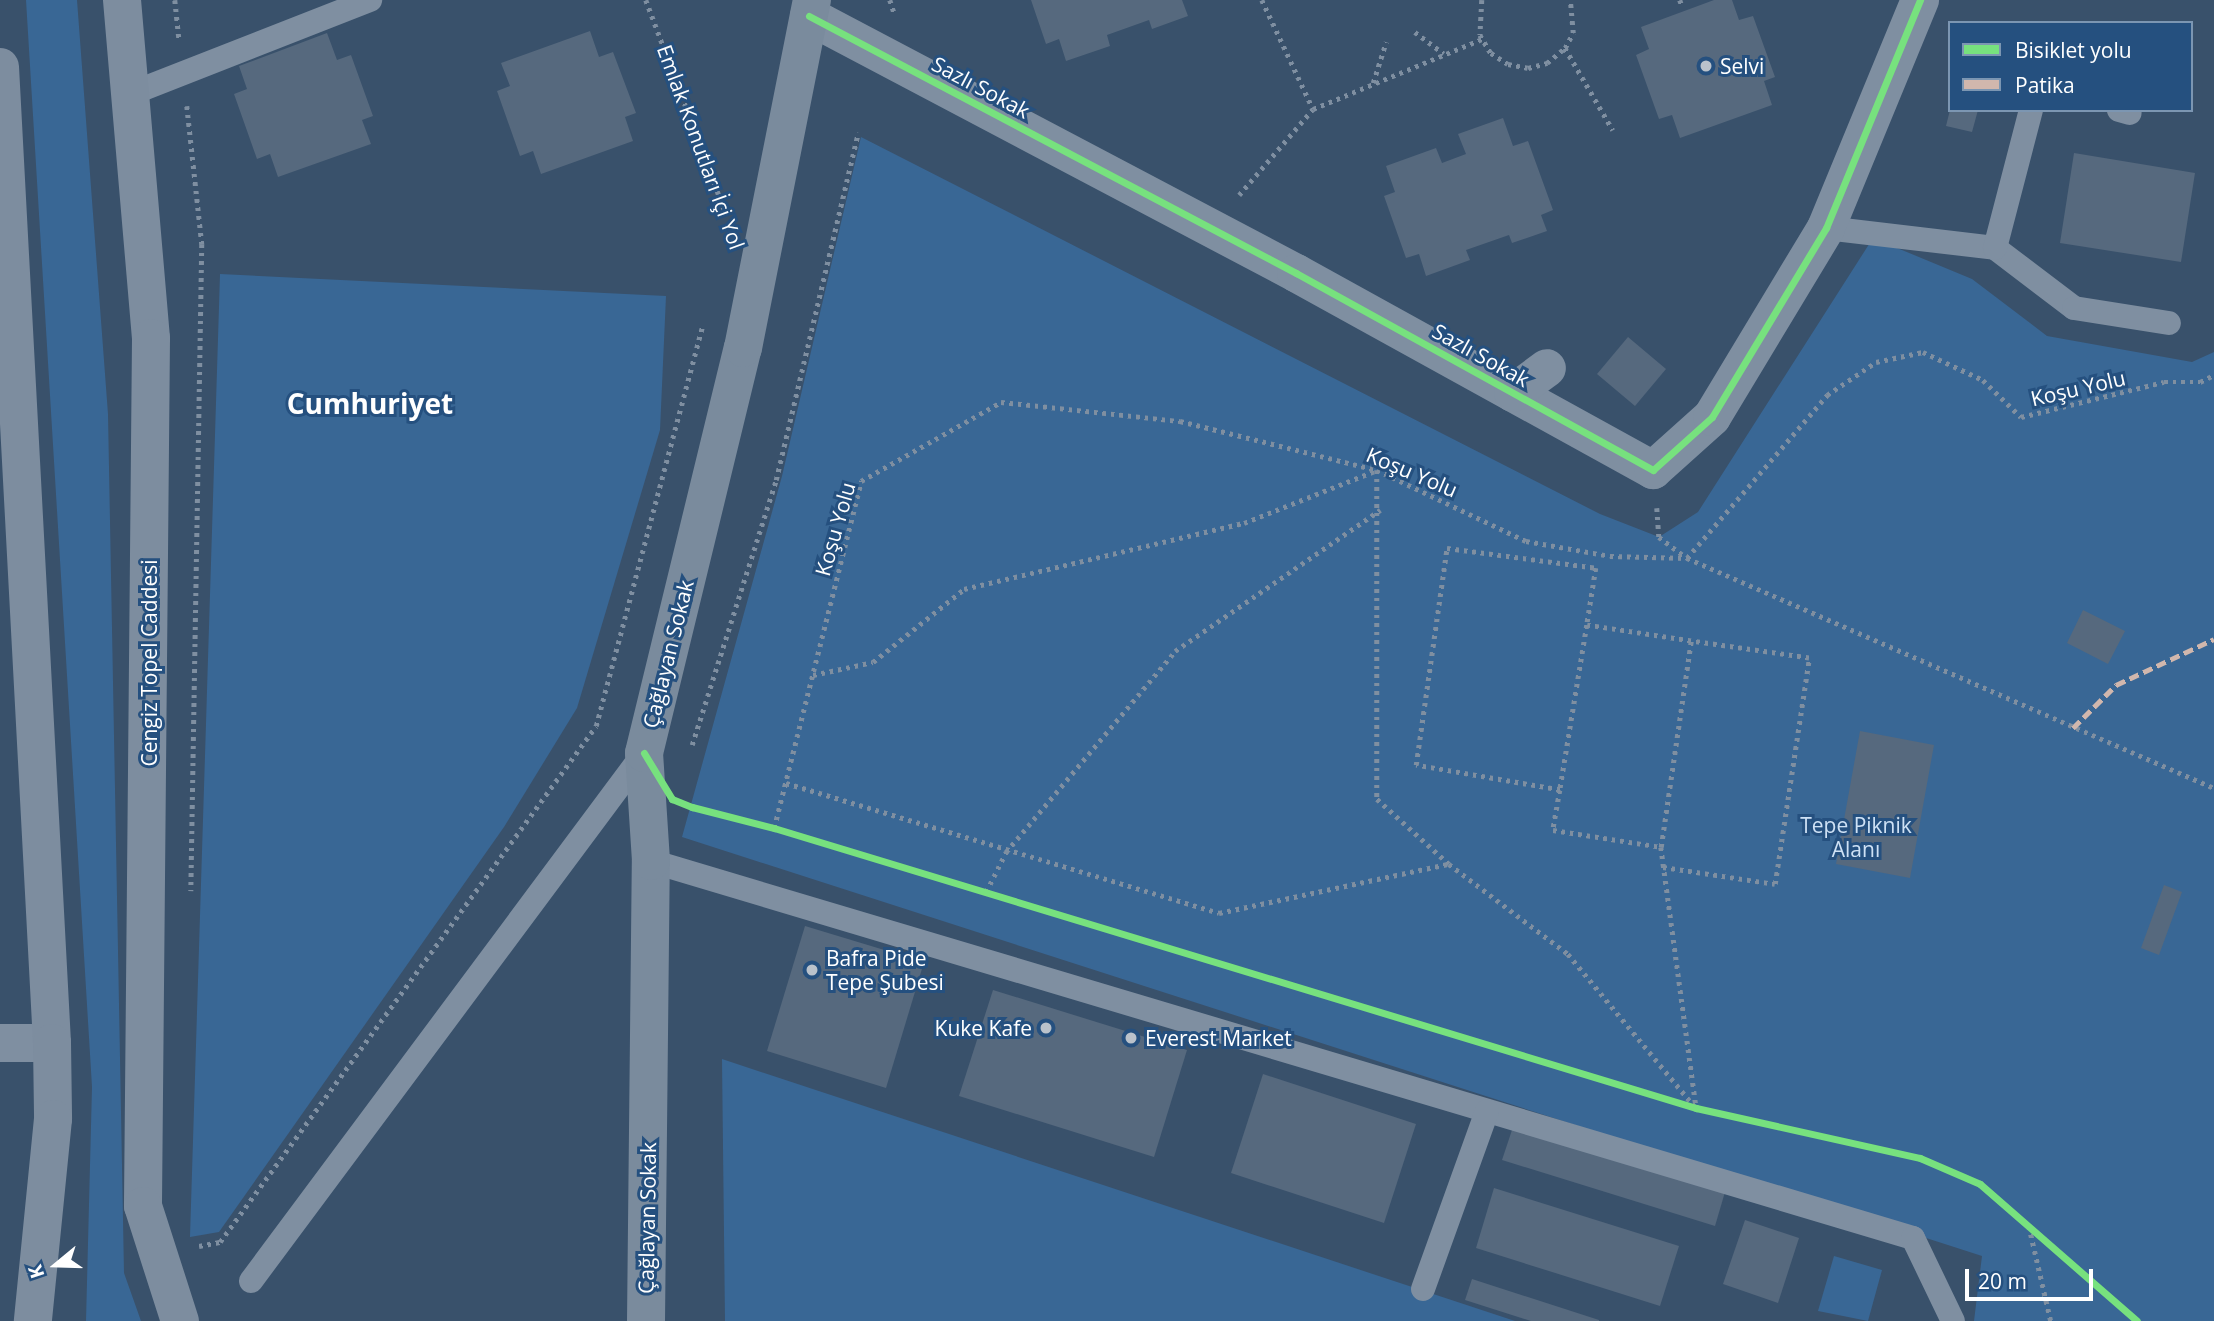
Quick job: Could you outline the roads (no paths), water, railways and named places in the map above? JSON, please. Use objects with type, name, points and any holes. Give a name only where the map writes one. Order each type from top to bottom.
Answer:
[{"type":"main road","name":"Cengiz Topel Caddesi","points":[[122,0],[151,338],[143,1206],[180,1321]]},
{"type":"main road","points":[[0,83],[52,1043],[53,1119],[33,1321]]},
{"type":"street","points":[[1826,228],[1920,0]]},
{"type":"street","name":"Sazlı Sokak","points":[[810,8],[1653,470],[1712,417],[1826,228]]},
{"type":"street","name":"Çağlayan Sokak","points":[[646,1321],[651,861],[644,753],[743,348],[810,8]]},
{"type":"street","points":[[1513,393],[1547,368]]},
{"type":"street","points":[[0,1043],[52,1043]]},
{"type":"lane","points":[[130,94],[370,0]]},
{"type":"lane","points":[[1995,248],[2030,112]]},
{"type":"lane","points":[[1826,228],[1995,248],[2074,309],[2169,323]]},
{"type":"lane","points":[[251,1281],[644,753]]},
{"type":"lane","points":[[651,861],[1913,1238],[1953,1321]]},
{"type":"lane","points":[[1423,1289],[1487,1111]]},
{"type":"place","name":"Selvi","points":[[1706,66]]},
{"type":"place","name":"Bafra Pide Tepe Şubesi","points":[[812,970]]},
{"type":"place","name":"Kuke Kafe","points":[[1046,1028]]},
{"type":"place","name":"Everest Market","points":[[1131,1038]]},
{"type":"district","name":"Cumhuriyet","points":[[370,403]]},
{"type":"park label","name":"Tepe Piknik Alanı","points":[[1856,837]]}]
